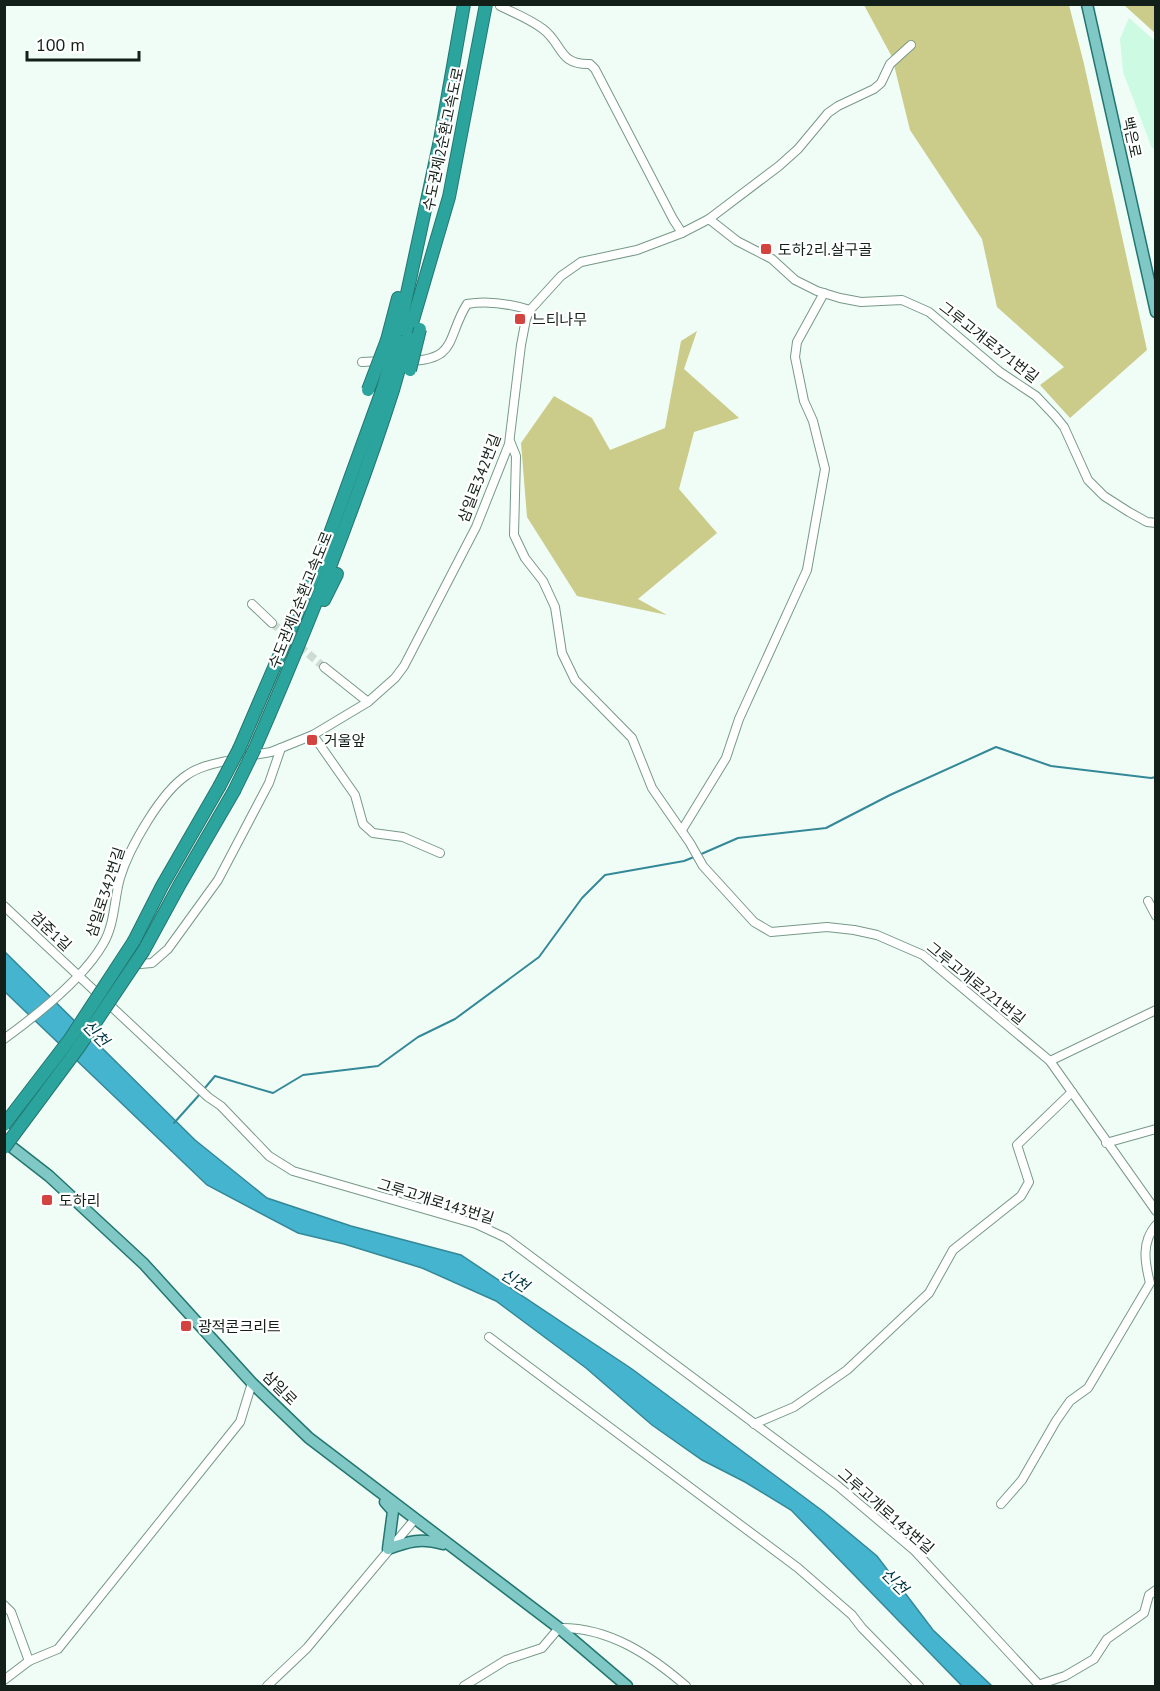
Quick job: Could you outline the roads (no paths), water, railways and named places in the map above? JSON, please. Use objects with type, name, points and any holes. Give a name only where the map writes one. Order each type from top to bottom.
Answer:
[{"type":"highway","name":"수도권제2순환고속도로","points":[[397,339],[449,197],[486,4]]},
{"type":"highway","name":"수도권제2순환고속도로","points":[[4,1148],[74,1055],[144,950],[234,791],[278,695],[367,471],[388,389],[440,140],[463,11]]},
{"type":"highway","points":[[410,370],[449,197]]},
{"type":"highway","points":[[368,390],[397,339]]},
{"type":"highway","name":"수도권제2순환고속도로","points":[[4,1125],[70,1039],[134,941],[162,886],[239,750],[287,641],[388,389]]},
{"type":"highway","points":[[287,641],[326,531]]},
{"type":"highway","points":[[278,695],[337,574]]},
{"type":"main road","name":"백은로","points":[[1087,4],[1155,312]]},
{"type":"main road","name":"삼일로","points":[[4,1142],[49,1176],[144,1264],[252,1383],[309,1438],[559,1628],[627,1686]]},
{"type":"main road","points":[[374,1487],[393,1511],[388,1549],[414,1541],[429,1540],[450,1546]]},
{"type":"street","points":[[500,6],[542,27],[551,36],[558,50],[569,60],[577,64],[590,64],[595,69],[682,233],[709,219],[779,166],[798,149],[828,113],[874,89],[881,83],[890,64],[910,45]]},
{"type":"street","name":"그루고개로371번길","points":[[709,219],[729,236],[772,259],[795,280],[824,293],[861,302],[902,300],[929,312],[1000,372],[1036,396],[1064,427],[1088,480],[1104,496],[1147,522],[1155,523]]},
{"type":"street","name":"삼일로342번길","points":[[6,1038],[78,978],[102,947],[108,936],[120,878],[126,861],[162,800],[186,775],[208,765],[281,748],[313,735],[368,702],[395,678],[420,638],[476,526],[496,479],[509,441],[521,345],[530,310],[561,276],[581,262],[637,250],[682,233]]},
{"type":"street","points":[[682,830],[726,758],[740,719],[807,570],[825,469],[813,421],[804,401],[795,357],[796,342],[824,293]]},
{"type":"street","points":[[362,362],[416,361],[439,356],[446,351],[460,315],[467,304],[479,302],[513,305],[530,310]]},
{"type":"street","name":"그루고개로221번길","points":[[509,441],[516,456],[514,535],[525,558],[543,581],[555,607],[562,654],[575,680],[633,738],[652,788],[682,830],[703,866],[754,922],[771,932],[827,927],[854,930],[878,935],[923,955],[1050,1061],[1155,1212]]},
{"type":"street","points":[[252,604],[272,623]]},
{"type":"street","points":[[324,667],[368,702]]},
{"type":"street","points":[[313,735],[355,795],[363,824],[373,833],[403,837],[440,853]]},
{"type":"street","points":[[140,964],[152,963],[168,949],[218,880],[269,783],[281,748]]},
{"type":"street","points":[[1148,901],[1155,916]]},
{"type":"street","name":"검준1길","points":[[4,906],[78,978],[194,1082]]},
{"type":"street","points":[[1050,1061],[1155,1011]]},
{"type":"street","name":"그루고개로143번길","points":[[194,1082],[208,1097],[221,1106],[269,1156],[292,1171],[476,1224],[506,1238],[838,1486],[915,1551],[1039,1685],[1065,1676],[1094,1659],[1107,1639],[1144,1613],[1149,1595],[1155,1590]]},
{"type":"street","points":[[754,1424],[794,1407],[847,1370],[929,1293],[953,1250],[1021,1196],[1029,1182],[1017,1144],[1072,1092]]},
{"type":"street","points":[[1106,1143],[1155,1129]]},
{"type":"street","points":[[1001,1504],[1022,1480],[1070,1401],[1088,1388],[1150,1283],[1144,1261],[1147,1236],[1155,1225]]},
{"type":"street","points":[[489,1337],[798,1568],[852,1615],[919,1686]]},
{"type":"street","points":[[4,1680],[29,1661],[58,1649],[240,1422],[252,1383]]},
{"type":"street","points":[[267,1686],[307,1648],[415,1519]]},
{"type":"street","points":[[4,1605],[11,1612],[29,1661]]},
{"type":"street","points":[[464,1686],[506,1660],[542,1648],[559,1628]]},
{"type":"street","name":"삼일로","points":[[559,1628],[580,1630],[627,1644],[657,1662],[686,1686]]},
{"type":"water","name":"신천","points":[[4,951],[195,1140],[267,1198],[351,1226],[461,1255],[632,1369],[824,1512],[877,1556],[933,1630],[992,1686],[962,1686],[791,1510],[745,1482],[702,1460],[652,1425],[586,1368],[496,1301],[422,1268],[344,1244],[298,1233],[207,1185],[5,992]]},
{"type":"waterway","points":[[699,855],[738,838],[826,828],[890,795],[996,747],[1051,766],[1156,777]]},
{"type":"waterway","points":[[204,1089],[215,1076],[273,1093],[303,1075],[378,1066],[418,1037],[455,1019],[539,957],[582,898],[605,875],[684,861],[694,857]]},
{"type":"waterway","points":[[174,1123],[200,1094]]},
{"type":"tunnel","points":[[272,623],[324,667]]},
{"type":"place","name":"도하2리.살구골","points":[[766,249]]},
{"type":"place","name":"느티나무","points":[[520,319]]},
{"type":"place","name":"거울앞","points":[[312,740]]},
{"type":"place","name":"도하리","points":[[47,1200]]},
{"type":"place","name":"광적콘크리트","points":[[186,1326]]}]
